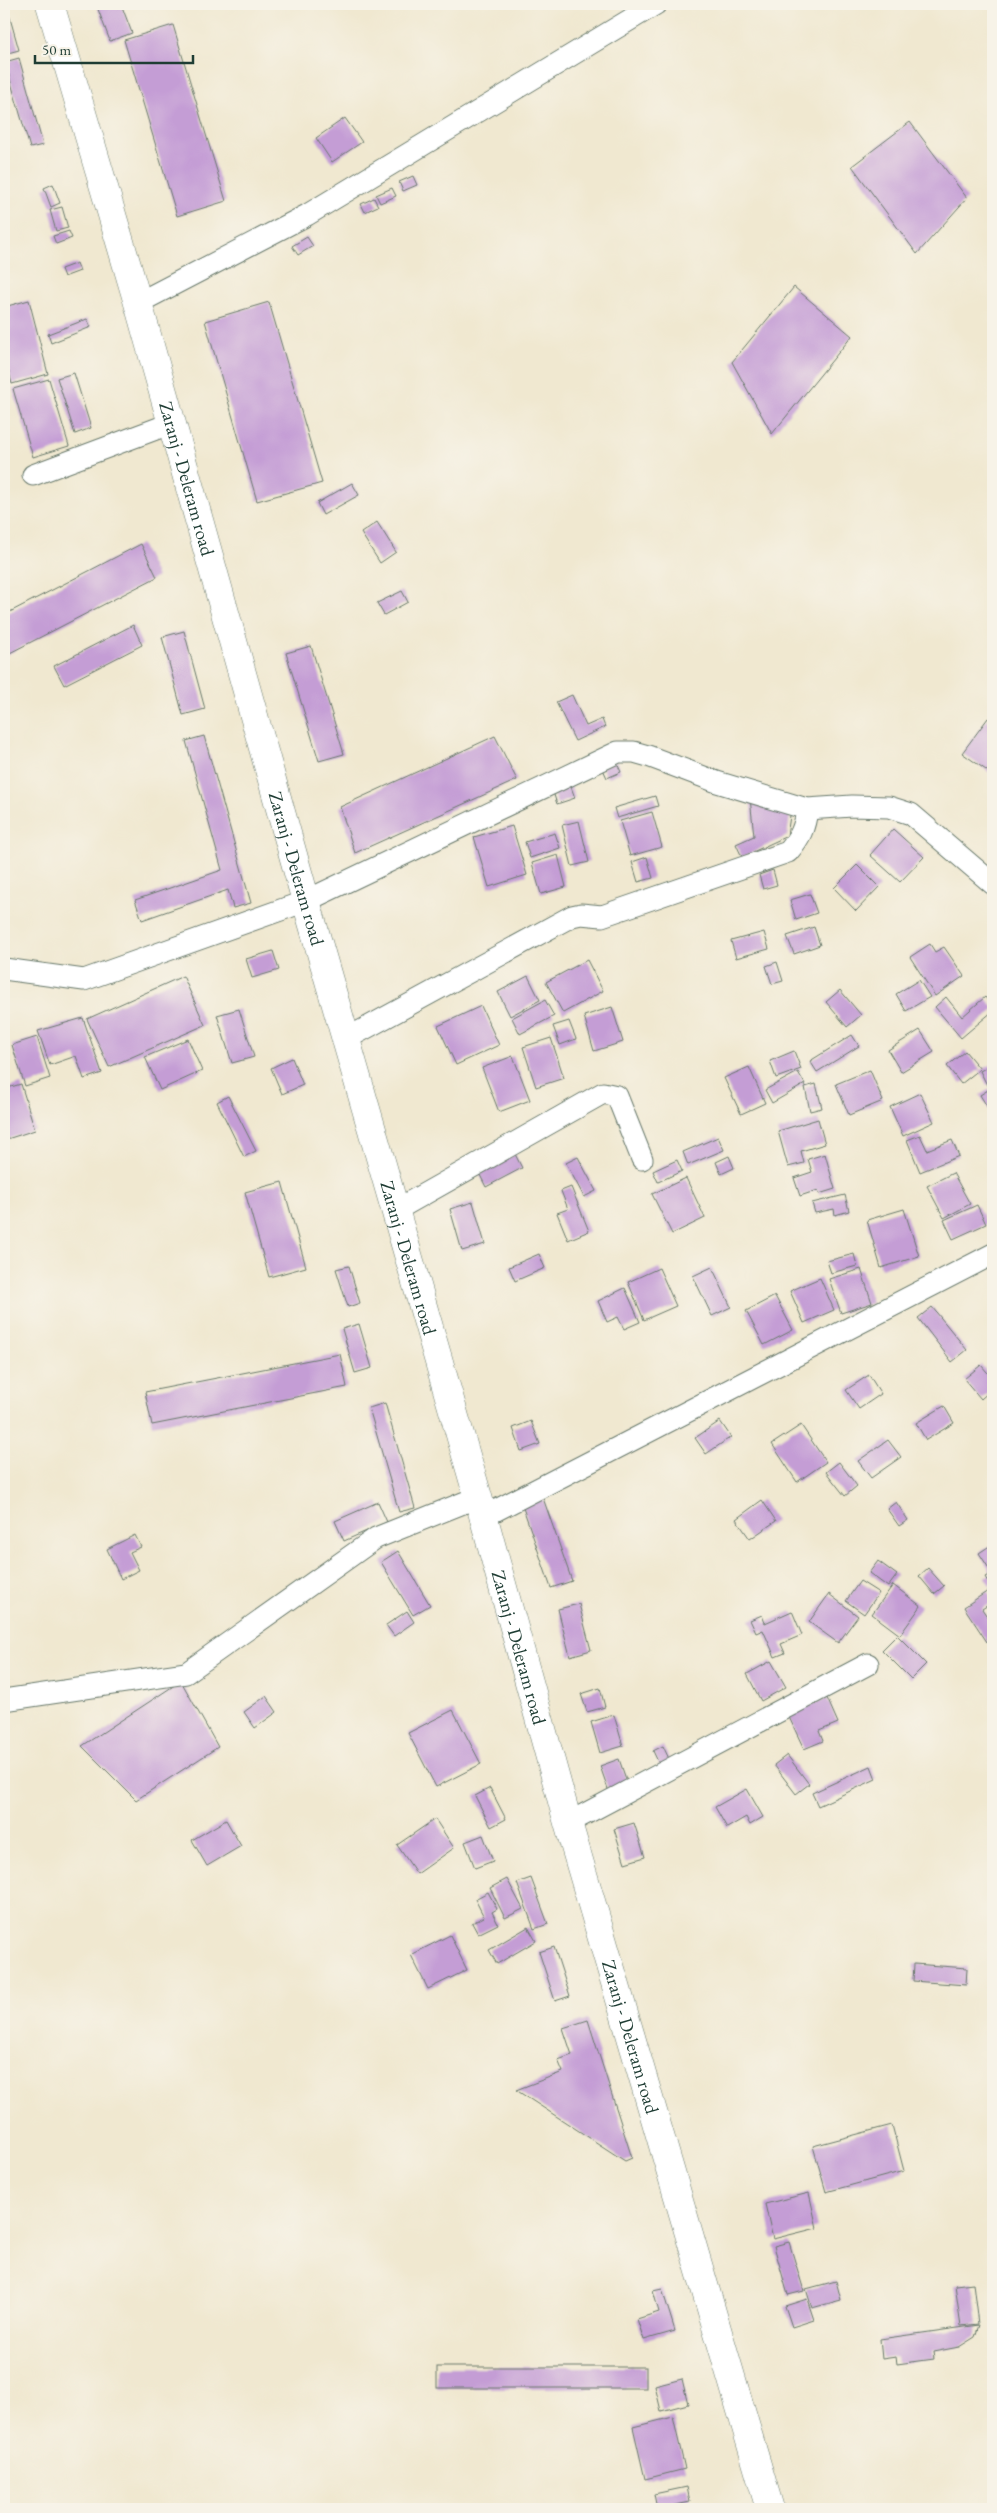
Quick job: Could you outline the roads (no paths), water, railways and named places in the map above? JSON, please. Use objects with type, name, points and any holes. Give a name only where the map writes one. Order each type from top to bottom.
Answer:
[{"type":"highway","name":"Zaranj - Deleram road","points":[[50,4],[138,303],[306,901],[481,1507],[568,1823],[770,2509]]},
{"type":"street","points":[[138,303],[307,215],[656,4]]},
{"type":"street","points":[[33,475],[172,423]]},
{"type":"street","points":[[4,969],[84,980],[306,901],[618,752],[634,752],[648,756],[718,782],[807,809],[852,806],[899,809],[911,814],[993,884]]},
{"type":"street","points":[[346,1039],[572,916],[581,914],[602,916],[788,852],[800,839],[806,826],[807,809]]},
{"type":"street","points":[[396,1210],[603,1093],[617,1096],[642,1159]]},
{"type":"street","points":[[4,1700],[186,1673],[376,1538],[481,1507],[993,1254]]},
{"type":"street","points":[[568,1823],[868,1664]]}]
